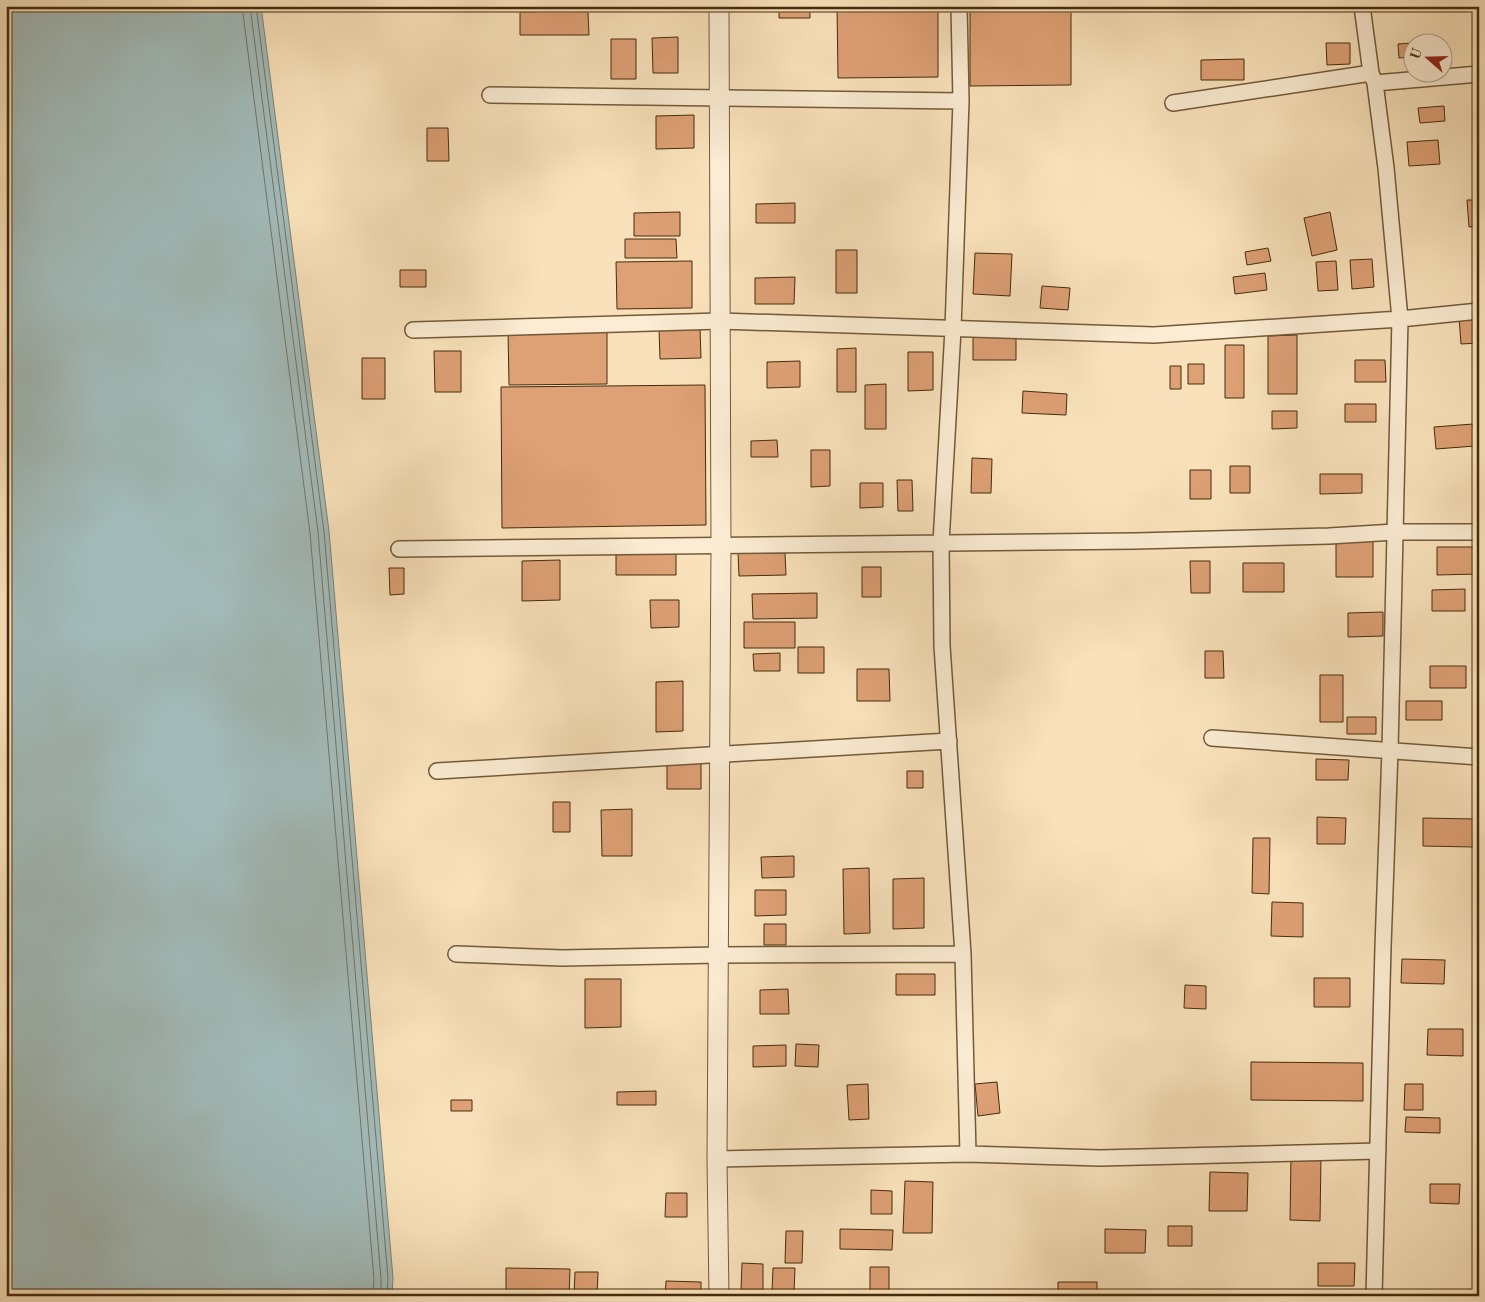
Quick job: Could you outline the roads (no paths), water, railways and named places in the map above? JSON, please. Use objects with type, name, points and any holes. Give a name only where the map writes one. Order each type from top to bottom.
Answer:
[{"type":"street","points":[[719,6],[721,547],[719,1296]]},
{"type":"street","points":[[959,6],[961,101],[953,329],[941,543],[942,646],[962,954],[968,1154]]},
{"type":"street","points":[[1362,6],[1386,168],[1400,319],[1374,1296]]},
{"type":"street","points":[[1172,103],[1373,78],[1479,74]]},
{"type":"street","points":[[490,95],[961,101]]},
{"type":"street","points":[[413,330],[720,321],[1154,335],[1400,319],[1479,311]]},
{"type":"street","points":[[399,549],[1136,541],[1329,536],[1395,532],[1479,532]]},
{"type":"street","points":[[1212,738],[1479,757]]},
{"type":"street","points":[[437,771],[949,741]]},
{"type":"street","points":[[456,954],[562,958],[962,954]]},
{"type":"street","points":[[718,1158],[968,1154],[1100,1158],[1378,1151]]},
{"type":"water","points":[[6,6],[261,6],[329,531],[393,1278],[392,1296],[6,1296]]}]
